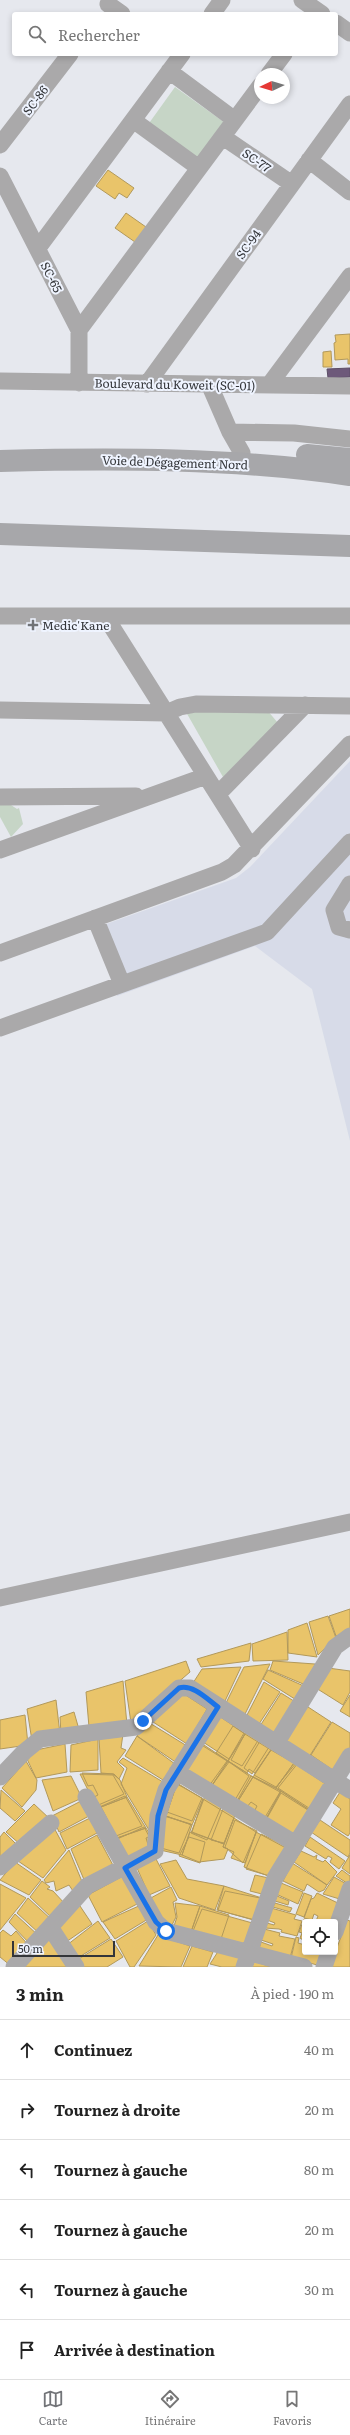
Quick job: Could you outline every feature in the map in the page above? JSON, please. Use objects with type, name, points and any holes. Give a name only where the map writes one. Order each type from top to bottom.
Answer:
[{"type":"highway","points":[[72,459],[119,452],[165,450],[350,458]]},
{"type":"highway","name":"Voie de Dégagement Nord","points":[[0,461],[157,459],[227,463],[350,475]]},
{"type":"highway","points":[[0,534],[350,546]]},
{"type":"highway","points":[[52,535],[112,547],[350,560]]},
{"type":"street","points":[[213,12],[222,0]]},
{"type":"street","points":[[302,0],[316,12]]},
{"type":"street","points":[[106,6],[118,12]]},
{"type":"street","points":[[338,25],[350,33]]},
{"type":"street","name":"SC-86","points":[[0,145],[68,56]]},
{"type":"street","points":[[38,248],[179,56]]},
{"type":"street","points":[[274,68],[282,56]]},
{"type":"street","points":[[169,72],[235,120]]},
{"type":"street","points":[[80,330],[254,94]]},
{"type":"street","name":"SC-94","points":[[147,384],[350,104]]},
{"type":"street","points":[[133,120],[199,168]]},
{"type":"street","name":"SC-77","points":[[222,136],[292,184]]},
{"type":"street","points":[[309,160],[350,192]]},
{"type":"street","name":"SC-65","points":[[0,176],[80,330],[79,383]]},
{"type":"street","points":[[269,385],[347,283]]},
{"type":"street","name":"Boulevard du Koweit (SC-01)","points":[[0,381],[210,386],[350,386]]},
{"type":"street","points":[[210,386],[230,432],[242,453]]},
{"type":"street","points":[[230,432],[294,433],[350,439]]},
{"type":"street","points":[[0,616],[350,616]]},
{"type":"street","points":[[105,616],[252,849]]},
{"type":"street","points":[[0,710],[166,713],[180,707],[196,704],[350,706]]},
{"type":"street","points":[[218,794],[305,705]]},
{"type":"street","points":[[0,953],[222,872],[234,865],[252,849],[350,744]]},
{"type":"street","points":[[0,850],[206,776]]},
{"type":"street","points":[[0,797],[148,796]]},
{"type":"street","points":[[0,1028],[267,932],[350,842]]},
{"type":"street","points":[[350,884],[334,910],[339,927],[350,930]]},
{"type":"street","points":[[95,918],[122,984]]},
{"type":"street","points":[[0,1598],[350,1522]]},
{"type":"street","points":[[277,1742],[335,1648],[350,1636]]},
{"type":"street","points":[[0,1777],[24,1752],[40,1739],[136,1727],[179,1688],[190,1688],[218,1707],[277,1742],[350,1790]]},
{"type":"street","points":[[14,1967],[87,1886],[125,1868],[155,1851],[161,1803],[177,1772],[218,1707]]},
{"type":"street","points":[[247,1960],[275,1878],[350,1756]]},
{"type":"street","points":[[177,1772],[296,1844]]},
{"type":"street","points":[[86,1797],[156,1922],[166,1931],[247,1960],[304,1967]]},
{"type":"street","points":[[0,1867],[51,1823]]},
{"type":"street","points":[[338,1923],[350,1889]]},
{"type":"street","points":[[50,1927],[76,1967]]},
{"type":"street","points":[[324,1967],[328,1955]]},
{"type":"shaded area","points":[[350,761],[350,1141],[312,989],[255,946],[117,996],[95,928],[236,878],[250,867]]},
{"type":"green space","points":[[175,87],[235,130],[208,169],[147,126]]},
{"type":"green space","points":[[267,710],[278,723],[223,777],[186,712]]},
{"type":"green space","points":[[8,803],[17,809],[19,808],[23,824],[11,837],[0,817],[0,804]]},
{"type":"building: Logements","points":[[108,170],[134,188],[127,198],[119,193],[115,199],[96,186]]},
{"type":"building: Logements","points":[[126,213],[146,227],[135,242],[115,228]]},
{"type":"building: Logements","points":[[350,334],[350,364],[348,364],[348,359],[335,360],[334,343],[336,342],[335,335]]},
{"type":"building: Logements","points":[[331,351],[332,367],[323,367],[323,352]]},
{"type":"building: Logements","points":[[350,1609],[350,1632],[336,1636],[329,1616]]},
{"type":"building: Logements","points":[[328,1616],[336,1638],[318,1655],[309,1622]]},
{"type":"building: Logements","points":[[307,1623],[317,1657],[288,1653],[288,1630]]},
{"type":"building: Logements","points":[[287,1632],[288,1660],[253,1661],[252,1644]]},
{"type":"building: Logements","points":[[251,1643],[249,1661],[201,1667],[197,1659]]},
{"type":"building: Logements","points":[[186,1661],[190,1672],[131,1723],[125,1681]]},
{"type":"building: Logements","points":[[273,1661],[315,1664],[308,1686],[270,1670]]},
{"type":"building: Logements","points":[[270,1664],[245,1714],[226,1703],[244,1667]]},
{"type":"building: Logements","points":[[241,1667],[225,1701],[193,1683],[202,1669]]},
{"type":"building: Logements","points":[[328,1668],[350,1671],[350,1692],[343,1705],[316,1688]]},
{"type":"building: Logements","points":[[268,1670],[306,1687],[298,1701],[263,1679]]},
{"type":"building: Logements","points":[[123,1681],[127,1725],[89,1727],[86,1692]]},
{"type":"building: Logements","points":[[264,1682],[280,1692],[259,1724],[247,1715]]},
{"type":"building: Logements","points":[[181,1692],[207,1709],[187,1744],[150,1720]]},
{"type":"building: Logements","points":[[281,1693],[297,1703],[275,1735],[260,1726]]},
{"type":"building: Logements","points":[[350,1695],[350,1717],[340,1711]]},
{"type":"building: Logements","points":[[56,1700],[60,1734],[32,1741],[27,1709]]},
{"type":"building: Logements","points":[[305,1705],[331,1722],[309,1757],[283,1740]]},
{"type":"building: Logements","points":[[74,1712],[80,1733],[61,1734],[60,1717]]},
{"type":"building: Logements","points":[[25,1715],[28,1745],[0,1749],[0,1720]]},
{"type":"building: Logements","points":[[219,1716],[244,1733],[229,1759],[203,1742]]},
{"type":"building: Logements","points":[[148,1722],[187,1746],[177,1763],[137,1736]]},
{"type":"building: Logements","points":[[332,1722],[350,1733],[350,1751],[337,1773],[311,1755]]},
{"type":"building: Logements","points":[[233,1726],[245,1734],[228,1761],[216,1753]]},
{"type":"building: Logements","points":[[246,1732],[259,1739],[242,1766],[231,1760]]},
{"type":"building: Logements","points":[[123,1734],[121,1748],[126,1750],[117,1762],[124,1769],[119,1779],[113,1774],[101,1773],[99,1738]]},
{"type":"building: Logements","points":[[245,1734],[271,1750],[255,1773],[249,1769],[247,1773],[228,1761]]},
{"type":"building: Logements","points":[[137,1736],[175,1764],[163,1780],[125,1756]]},
{"type":"building: Logements","points":[[98,1739],[98,1770],[70,1772],[71,1745]]},
{"type":"building: Logements","points":[[260,1741],[269,1747],[252,1774],[244,1768]]},
{"type":"building: Logements","points":[[201,1743],[228,1761],[211,1787],[184,1771]]},
{"type":"building: Logements","points":[[65,1744],[67,1772],[36,1778],[27,1759],[36,1750]]},
{"type":"building: Logements","points":[[200,1744],[227,1761],[209,1786],[181,1770]]},
{"type":"building: Logements","points":[[272,1748],[297,1762],[276,1787],[254,1775]]},
{"type":"building: Logements","points":[[271,1750],[294,1763],[276,1788],[253,1777]]},
{"type":"building: Logements","points":[[123,1758],[163,1782],[152,1835],[121,1784],[127,1768],[119,1762]]},
{"type":"building: Logements","points":[[26,1761],[37,1780],[36,1790],[22,1807],[2,1788]]},
{"type":"building: Logements","points":[[228,1761],[253,1777],[238,1801],[211,1787]]},
{"type":"building: Logements","points":[[229,1762],[249,1776],[235,1800],[210,1788]]},
{"type":"building: Logements","points":[[294,1763],[327,1785],[311,1811],[276,1788]]},
{"type":"building: Logements","points":[[298,1763],[328,1784],[312,1810],[278,1788]]},
{"type":"building: Logements","points":[[82,1773],[114,1774],[120,1780],[127,1797],[101,1807],[94,1797],[98,1795],[93,1785],[88,1786]]},
{"type":"building: Logements","points":[[80,1774],[113,1775],[124,1794],[96,1806]]},
{"type":"building: Logements","points":[[71,1776],[82,1798],[53,1811],[42,1780]]},
{"type":"building: Logements","points":[[251,1776],[280,1792],[264,1819],[236,1803]]},
{"type":"building: Logements","points":[[253,1777],[281,1791],[266,1819],[254,1812],[257,1806],[251,1802],[247,1807],[238,1801]]},
{"type":"building: Logements","points":[[177,1783],[203,1799],[192,1825],[166,1816]]},
{"type":"building: Logements","points":[[177,1784],[202,1798],[192,1821],[167,1812]]},
{"type":"building: Logements","points":[[1,1790],[25,1811],[15,1821],[0,1808]]},
{"type":"building: Logements","points":[[281,1791],[311,1811],[295,1837],[266,1819]]},
{"type":"building: Logements","points":[[340,1792],[350,1799],[350,1833],[348,1836],[331,1825],[341,1809],[333,1803]]},
{"type":"building: Logements","points":[[281,1793],[311,1812],[296,1837],[266,1820]]},
{"type":"building: Logements","points":[[125,1796],[142,1826],[116,1836],[97,1808]]},
{"type":"building: Logements","points":[[205,1796],[222,1805],[207,1840],[191,1833]]},
{"type":"building: Logements","points":[[127,1797],[146,1828],[117,1838],[101,1807]]},
{"type":"building: Logements","points":[[203,1799],[234,1818],[224,1844],[192,1832]]},
{"type":"building: Logements","points":[[83,1800],[89,1816],[59,1832],[52,1816]]},
{"type":"building: Logements","points":[[34,1804],[51,1820],[21,1845],[6,1832]]},
{"type":"building: Logements","points":[[223,1809],[235,1815],[224,1843],[211,1840]]},
{"type":"building: Logements","points":[[164,1816],[191,1824],[179,1853],[161,1848]]},
{"type":"building: Logements","points":[[166,1816],[192,1825],[182,1855],[160,1850]]},
{"type":"building: Logements","points":[[90,1818],[97,1833],[67,1849],[60,1833]]},
{"type":"building: Logements","points":[[234,1818],[256,1832],[245,1863],[231,1858],[234,1852],[223,1847]]},
{"type":"building: Logements","points":[[235,1820],[257,1831],[243,1863],[225,1847]]},
{"type":"building: Logements","points":[[320,1820],[350,1840],[350,1853],[348,1857],[311,1832]]},
{"type":"building: Logements","points":[[53,1826],[66,1850],[43,1878],[18,1861]]},
{"type":"building: Logements","points":[[144,1827],[155,1847],[126,1861],[115,1840]]},
{"type":"building: Logements","points":[[146,1828],[151,1836],[146,1838],[150,1851],[126,1862],[114,1839]]},
{"type":"building: Logements","points":[[4,1832],[19,1847],[0,1864],[0,1837]]},
{"type":"building: Logements","points":[[190,1832],[224,1844],[223,1847],[228,1849],[224,1859],[199,1862],[182,1855]]},
{"type":"building: Logements","points":[[256,1832],[286,1848],[274,1878],[244,1867]]},
{"type":"building: Logements","points":[[261,1834],[287,1846],[273,1877],[246,1869]]},
{"type":"building: Logements","points":[[97,1835],[115,1869],[85,1882],[71,1849]]},
{"type":"building: Logements","points":[[189,1837],[205,1842],[200,1863],[179,1856]]},
{"type":"building: Logements","points":[[310,1837],[345,1861],[339,1869],[330,1862],[332,1858],[328,1856],[326,1859],[305,1846]]},
{"type":"building: Logements","points":[[69,1850],[83,1884],[73,1891],[69,1885],[56,1891],[54,1881],[46,1883],[44,1880]]},
{"type":"building: Logements","points":[[301,1851],[314,1857],[317,1855],[316,1859],[323,1862],[325,1860],[337,1872],[327,1885],[294,1862]]},
{"type":"building: Logements","points":[[350,1855],[350,1874],[342,1868]]},
{"type":"building: Logements","points":[[156,1859],[170,1886],[149,1895],[137,1868]]},
{"type":"building: Logements","points":[[176,1860],[187,1879],[224,1886],[215,1910],[179,1898],[160,1864]]},
{"type":"building: Logements","points":[[15,1862],[41,1880],[29,1895],[0,1880]]},
{"type":"building: Logements","points":[[292,1863],[327,1885],[324,1890],[319,1892],[307,1884],[304,1891],[283,1881]]},
{"type":"building: Logements","points":[[342,1870],[350,1876],[350,1885],[336,1876]]},
{"type":"building: Logements","points":[[255,1875],[273,1879],[266,1895],[250,1891]]},
{"type":"building: Logements","points":[[123,1876],[139,1903],[102,1922],[88,1895]]},
{"type":"building: Logements","points":[[334,1877],[350,1886],[343,1900],[323,1894]]},
{"type":"building: Logements","points":[[42,1881],[50,1887],[47,1889],[53,1891],[66,1905],[54,1920],[30,1897]]},
{"type":"building: Logements","points":[[281,1883],[303,1892],[298,1904],[276,1894]]},
{"type":"building: Logements","points":[[0,1884],[26,1898],[0,1930]]},
{"type":"building: Logements","points":[[224,1886],[265,1899],[255,1920],[217,1910]]},
{"type":"building: Logements","points":[[171,1887],[177,1900],[173,1902],[176,1917],[172,1925],[166,1925],[149,1899]]},
{"type":"building: Logements","points":[[225,1891],[265,1899],[257,1921],[218,1910]]},
{"type":"building: Logements","points":[[304,1893],[312,1896],[304,1917],[296,1914]]},
{"type":"building: Logements","points":[[317,1893],[342,1905],[336,1919],[317,1919],[318,1916],[314,1914],[312,1919],[304,1918],[311,1899],[314,1898]]},
{"type":"building: Logements","points":[[277,1896],[289,1901],[288,1905],[275,1901]]},
{"type":"building: Logements","points":[[28,1898],[53,1921],[41,1935],[17,1913]]},
{"type":"building: Logements","points":[[78,1903],[92,1924],[66,1942],[56,1928]]},
{"type":"building: Logements","points":[[175,1903],[200,1906],[191,1932],[174,1926],[177,1917]]},
{"type":"building: Logements","points":[[275,1903],[292,1908],[290,1912],[273,1907]]},
{"type":"building: Logements","points":[[141,1905],[148,1919],[115,1939],[103,1922]]},
{"type":"building: Logements","points":[[200,1906],[229,1915],[221,1939],[191,1932]]},
{"type":"building: Logements","points":[[271,1908],[296,1915],[294,1919],[302,1921],[297,1936],[281,1932],[282,1930],[279,1929],[265,1928],[267,1923],[274,1925],[275,1923],[267,1920]]},
{"type":"building: Logements","points":[[202,1909],[256,1924],[248,1947],[193,1931]]},
{"type":"building: Logements","points":[[15,1914],[39,1936],[31,1945],[9,1922]]},
{"type":"building: Logements","points":[[347,1920],[350,1921],[350,1967],[330,1967],[334,1955],[338,1955],[338,1945]]},
{"type":"building: Logements","points":[[98,1921],[110,1938],[76,1959],[67,1945]]},
{"type":"building: Logements","points":[[148,1921],[156,1935],[134,1967],[130,1967],[116,1941]]},
{"type":"building: Logements","points":[[302,1924],[302,1933],[299,1932]]},
{"type":"building: Logements","points":[[264,1929],[280,1933],[279,1936],[295,1939],[290,1958],[259,1949],[261,1942],[272,1946],[273,1944],[261,1940]]},
{"type":"building: Logements","points":[[3,1930],[11,1936],[16,1931],[30,1947],[11,1966],[0,1957],[0,1933]]},
{"type":"building: Logements","points":[[158,1935],[190,1946],[181,1967],[139,1966]]},
{"type":"building: Logements","points":[[296,1937],[299,1938],[298,1943],[302,1944],[302,1955],[325,1955],[321,1966],[291,1958]]},
{"type":"building: Logements","points":[[111,1939],[123,1957],[107,1967],[81,1967],[77,1960]]},
{"type":"building: Logements","points":[[46,1940],[54,1940],[71,1967],[24,1967]]},
{"type":"building: Logements","points":[[192,1946],[213,1952],[207,1967],[183,1967]]},
{"type":"building: Logements","points":[[219,1950],[245,1958],[242,1967],[222,1967],[210,1964]]},
{"type":"building: Logements","points":[[254,1961],[271,1967],[252,1967]]},
{"type":"building: Bureaux","points":[[350,368],[350,377],[328,378],[327,369]]},
{"type":"place","name":"Medic'Kane","points":[[33,625]]},
{"type":"route","points":[[143,1721],[179,1688],[185,1686],[218,1707],[166,1790],[158,1816],[158,1840],[155,1851],[125,1868],[156,1922],[166,1931]]}]
